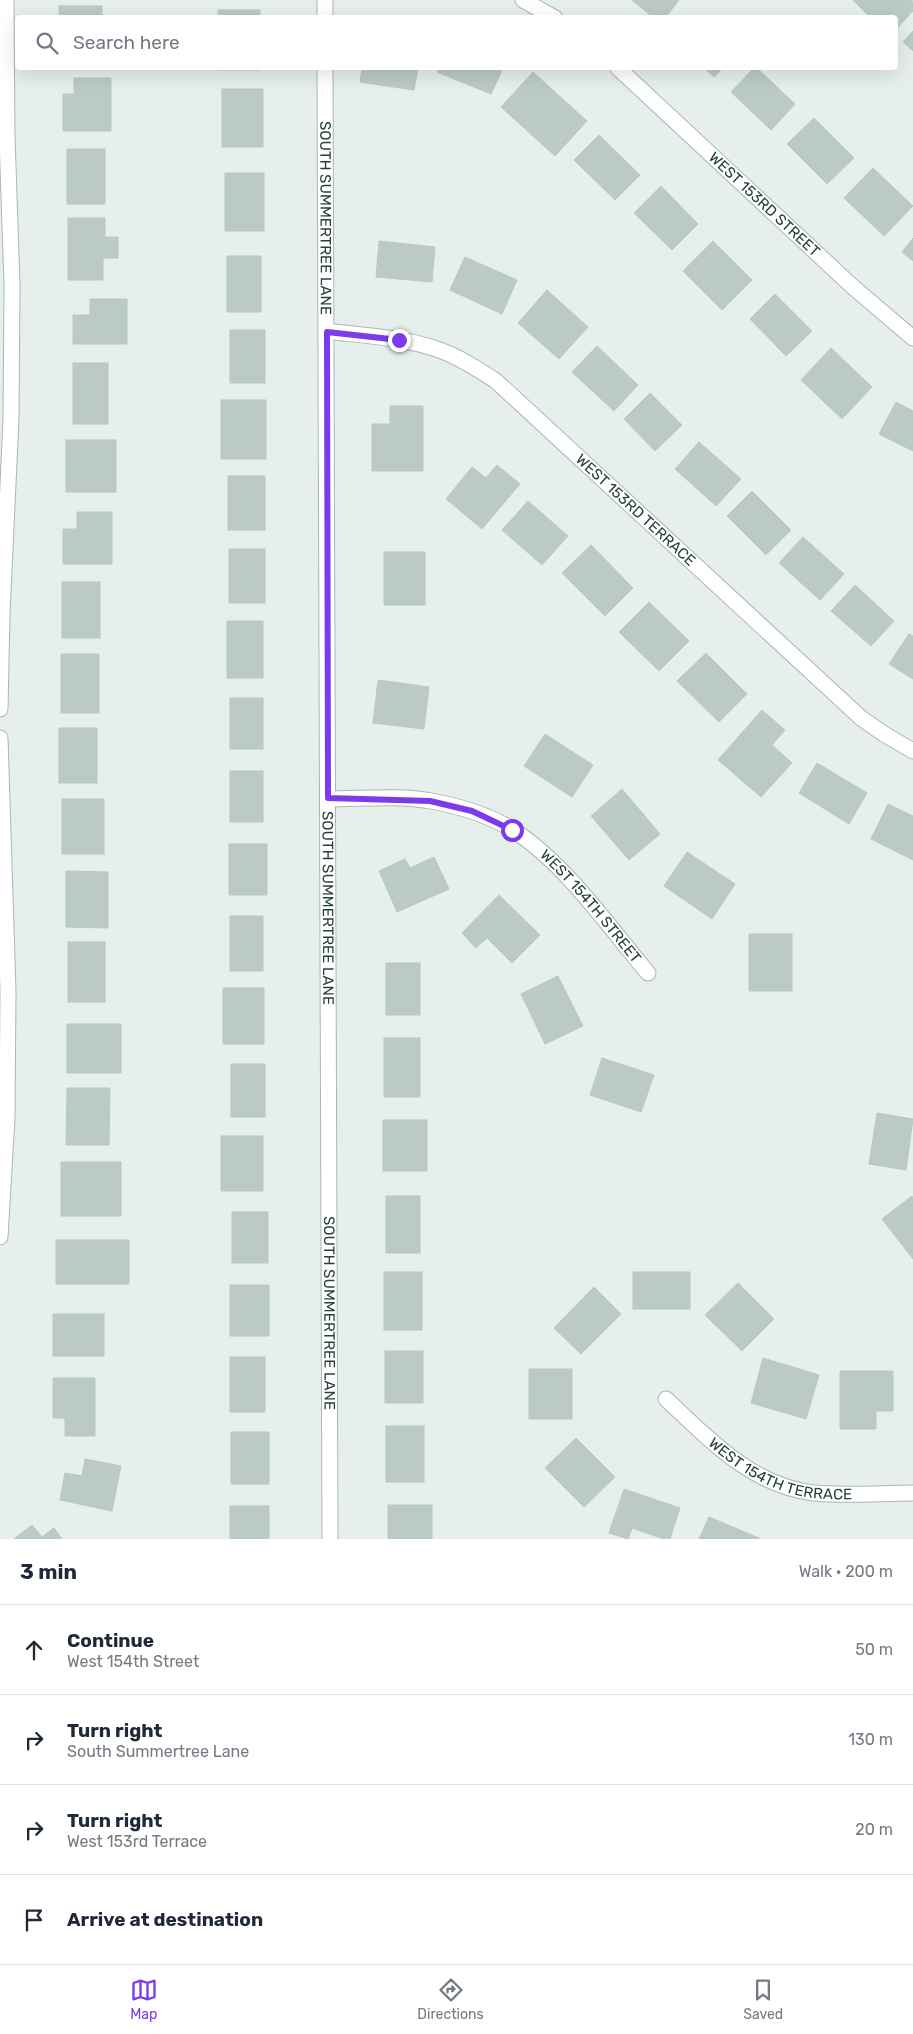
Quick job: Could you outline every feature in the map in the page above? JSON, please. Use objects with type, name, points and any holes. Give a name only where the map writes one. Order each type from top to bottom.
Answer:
[{"type":"street","points":[[0,709],[11,419],[6,357],[12,284],[7,137],[6,0]]},
{"type":"street","points":[[325,0],[325,15]]},
{"type":"street","points":[[524,0],[550,15]]},
{"type":"street","name":"SOUTH SUMMERTREE LANE","points":[[325,70],[330,1539]]},
{"type":"street","name":"WEST 153RD STREET","points":[[620,70],[853,287],[913,338]]},
{"type":"street","name":"WEST 153RD TERRACE","points":[[327,332],[421,345],[442,351],[478,369],[496,381],[861,718],[913,751]]},
{"type":"street","points":[[0,738],[8,991],[7,1118],[0,1238]]},
{"type":"street","name":"WEST 154TH STREET","points":[[328,798],[430,801],[472,811],[512,830],[544,854],[565,874],[648,973]]},
{"type":"street","name":"WEST 154TH TERRACE","points":[[666,1399],[718,1448],[747,1470],[777,1484],[814,1493],[913,1493]]},
{"type":"building","points":[[632,0],[679,0],[667,15],[650,15]]},
{"type":"building","points":[[853,0],[912,0],[913,11],[898,27],[898,15],[868,15]]},
{"type":"building","points":[[59,6],[102,6],[102,15],[59,15]]},
{"type":"building","points":[[218,10],[260,10],[260,15],[218,15]]},
{"type":"building","points":[[913,31],[913,51],[903,42]]},
{"type":"building","points":[[362,70],[418,70],[414,90],[360,82]]},
{"type":"building","points":[[438,70],[502,70],[491,94],[437,72]]},
{"type":"building","points":[[706,70],[721,70],[714,77]]},
{"type":"building","points":[[752,70],[759,70],[795,104],[771,130],[731,92]]},
{"type":"building","points":[[533,72],[587,121],[555,156],[501,107]]},
{"type":"building","points":[[74,78],[111,78],[111,131],[63,131],[63,94],[74,94]]},
{"type":"building","points":[[222,89],[263,89],[263,147],[222,147]]},
{"type":"building","points":[[814,118],[854,158],[827,184],[787,144]]},
{"type":"building","points":[[599,135],[640,175],[615,200],[574,160]]},
{"type":"building","points":[[67,149],[105,149],[105,204],[67,204]]},
{"type":"building","points":[[873,168],[913,206],[884,236],[844,198]]},
{"type":"building","points":[[225,173],[264,173],[264,231],[225,231]]},
{"type":"building","points":[[661,186],[698,224],[672,250],[634,213]]},
{"type":"building","points":[[68,218],[105,218],[105,237],[118,237],[118,258],[103,258],[103,280],[68,280]]},
{"type":"building","points":[[913,238],[913,261],[902,252]]},
{"type":"building","points":[[379,241],[435,247],[432,282],[376,277]]},
{"type":"building","points":[[713,241],[752,280],[722,310],[683,271]]},
{"type":"building","points":[[227,256],[261,256],[261,312],[227,312]]},
{"type":"building","points":[[465,257],[517,280],[502,314],[450,290]]},
{"type":"building","points":[[547,290],[588,327],[559,359],[518,323]]},
{"type":"building","points":[[775,294],[812,331],[786,356],[750,319]]},
{"type":"building","points":[[90,299],[127,299],[127,344],[73,344],[73,315],[90,315]]},
{"type":"building","points":[[230,330],[265,330],[265,383],[230,383]]},
{"type":"building","points":[[597,346],[638,385],[614,411],[572,372]]},
{"type":"building","points":[[831,348],[872,387],[842,419],[801,380]]},
{"type":"building","points":[[73,363],[108,363],[108,424],[73,424]]},
{"type":"building","points":[[650,393],[682,425],[655,451],[624,419]]},
{"type":"building","points":[[221,400],[266,400],[266,459],[221,459]]},
{"type":"building","points":[[896,402],[913,411],[913,451],[879,434]]},
{"type":"building","points":[[390,406],[423,406],[423,471],[372,471],[372,424],[390,424]]},
{"type":"building","points":[[66,440],[116,440],[116,492],[66,492]]},
{"type":"building","points":[[699,442],[741,479],[716,506],[675,469]]},
{"type":"building","points":[[497,465],[520,484],[482,529],[446,499],[472,467],[486,478]]},
{"type":"building","points":[[228,476],[265,476],[265,530],[228,530]]},
{"type":"building","points":[[752,491],[791,530],[766,555],[727,516]]},
{"type":"building","points":[[528,501],[568,536],[542,565],[502,530]]},
{"type":"building","points":[[77,512],[112,512],[112,564],[63,564],[63,529],[77,529]]},
{"type":"building","points":[[803,537],[844,574],[820,600],[779,563]]},
{"type":"building","points":[[591,545],[633,588],[605,616],[562,573]]},
{"type":"building","points":[[229,549],[265,549],[265,603],[229,603]]},
{"type":"building","points":[[384,552],[425,552],[425,605],[384,605]]},
{"type":"building","points":[[62,582],[100,582],[100,638],[62,638]]},
{"type":"building","points":[[855,585],[894,621],[871,646],[831,611]]},
{"type":"building","points":[[649,602],[689,641],[659,671],[619,632]]},
{"type":"building","points":[[227,621],[263,621],[263,678],[227,678]]},
{"type":"building","points":[[909,634],[913,636],[913,679],[889,664]]},
{"type":"building","points":[[706,653],[747,694],[719,722],[677,681]]},
{"type":"building","points":[[61,654],[99,654],[99,713],[61,713]]},
{"type":"building","points":[[378,680],[429,687],[424,729],[373,723]]},
{"type":"building","points":[[230,698],[263,698],[263,749],[230,749]]},
{"type":"building","points":[[762,710],[785,730],[772,745],[792,763],[761,797],[718,760]]},
{"type":"building","points":[[59,728],[97,728],[97,783],[59,783]]},
{"type":"building","points":[[545,734],[593,765],[572,797],[524,766]]},
{"type":"building","points":[[817,763],[867,793],[849,824],[799,793]]},
{"type":"building","points":[[230,771],[263,771],[263,822],[230,822]]},
{"type":"building","points":[[622,789],[660,834],[629,860],[591,816]]},
{"type":"building","points":[[62,799],[104,799],[104,854],[62,854]]},
{"type":"building","points":[[888,804],[913,816],[913,860],[871,839]]},
{"type":"building","points":[[229,844],[267,844],[267,895],[229,895]]},
{"type":"building","points":[[687,852],[735,884],[712,919],[664,886]]},
{"type":"building","points":[[434,857],[449,889],[397,912],[379,871],[405,859],[410,868]]},
{"type":"building","points":[[66,871],[108,872],[108,928],[66,927]]},
{"type":"building","points":[[499,895],[540,935],[512,963],[487,938],[476,948],[462,933]]},
{"type":"building","points":[[230,916],[263,916],[263,971],[230,971]]},
{"type":"building","points":[[749,934],[792,934],[792,991],[749,991]]},
{"type":"building","points":[[68,942],[105,942],[105,1002],[68,1002]]},
{"type":"building","points":[[386,963],[420,963],[420,1015],[386,1015]]},
{"type":"building","points":[[558,976],[583,1026],[545,1044],[521,994]]},
{"type":"building","points":[[223,988],[264,988],[264,1044],[223,1044]]},
{"type":"building","points":[[67,1024],[121,1024],[121,1073],[67,1073]]},
{"type":"building","points":[[384,1038],[420,1038],[420,1097],[384,1097]]},
{"type":"building","points":[[602,1058],[654,1075],[641,1112],[590,1095]]},
{"type":"building","points":[[231,1064],[265,1064],[265,1117],[231,1117]]},
{"type":"building","points":[[67,1088],[110,1088],[109,1145],[66,1145]]},
{"type":"building","points":[[877,1113],[913,1119],[906,1170],[869,1164]]},
{"type":"building","points":[[383,1120],[427,1120],[427,1171],[383,1171]]},
{"type":"building","points":[[221,1136],[263,1136],[263,1191],[221,1191]]},
{"type":"building","points":[[61,1162],[121,1162],[121,1216],[61,1216]]},
{"type":"building","points":[[386,1196],[420,1196],[420,1253],[386,1253]]},
{"type":"building","points":[[912,1196],[913,1198],[913,1259],[882,1219]]},
{"type":"building","points":[[232,1212],[268,1212],[268,1263],[232,1263]]},
{"type":"building","points":[[56,1240],[129,1240],[129,1284],[56,1284]]},
{"type":"building","points":[[384,1272],[422,1272],[422,1330],[384,1330]]},
{"type":"building","points":[[633,1272],[690,1272],[690,1309],[633,1309]]},
{"type":"building","points":[[738,1283],[774,1319],[742,1351],[705,1315]]},
{"type":"building","points":[[230,1285],[269,1285],[269,1336],[230,1336]]},
{"type":"building","points":[[594,1287],[621,1314],[581,1354],[554,1328]]},
{"type":"building","points":[[53,1314],[104,1314],[104,1356],[53,1356]]},
{"type":"building","points":[[385,1351],[423,1351],[423,1403],[385,1403]]},
{"type":"building","points":[[230,1357],[265,1357],[265,1412],[230,1412]]},
{"type":"building","points":[[763,1358],[819,1375],[806,1419],[751,1403]]},
{"type":"building","points":[[529,1369],[572,1369],[572,1419],[529,1419]]},
{"type":"building","points":[[840,1371],[893,1371],[893,1411],[876,1411],[876,1429],[840,1429]]},
{"type":"building","points":[[53,1378],[95,1378],[95,1436],[65,1436],[65,1418],[53,1418]]},
{"type":"building","points":[[386,1426],[424,1426],[424,1482],[386,1482]]},
{"type":"building","points":[[231,1432],[269,1432],[269,1484],[231,1484]]},
{"type":"building","points":[[576,1438],[615,1477],[584,1507],[545,1468]]},
{"type":"building","points":[[85,1459],[121,1466],[112,1511],[60,1500],[65,1473],[82,1476]]},
{"type":"building","points":[[624,1489],[680,1508],[670,1539],[664,1539],[632,1528],[628,1539],[609,1533]]},
{"type":"building","points":[[388,1505],[432,1505],[432,1539],[388,1539]]},
{"type":"building","points":[[230,1506],[269,1506],[269,1539],[230,1539]]},
{"type":"building","points":[[709,1517],[759,1538],[759,1539],[699,1539]]},
{"type":"building","points":[[32,1525],[42,1537],[54,1528],[62,1539],[14,1539]]},
{"type":"route","points":[[399,340],[327,332],[328,798],[430,801],[472,811],[512,830]]}]
